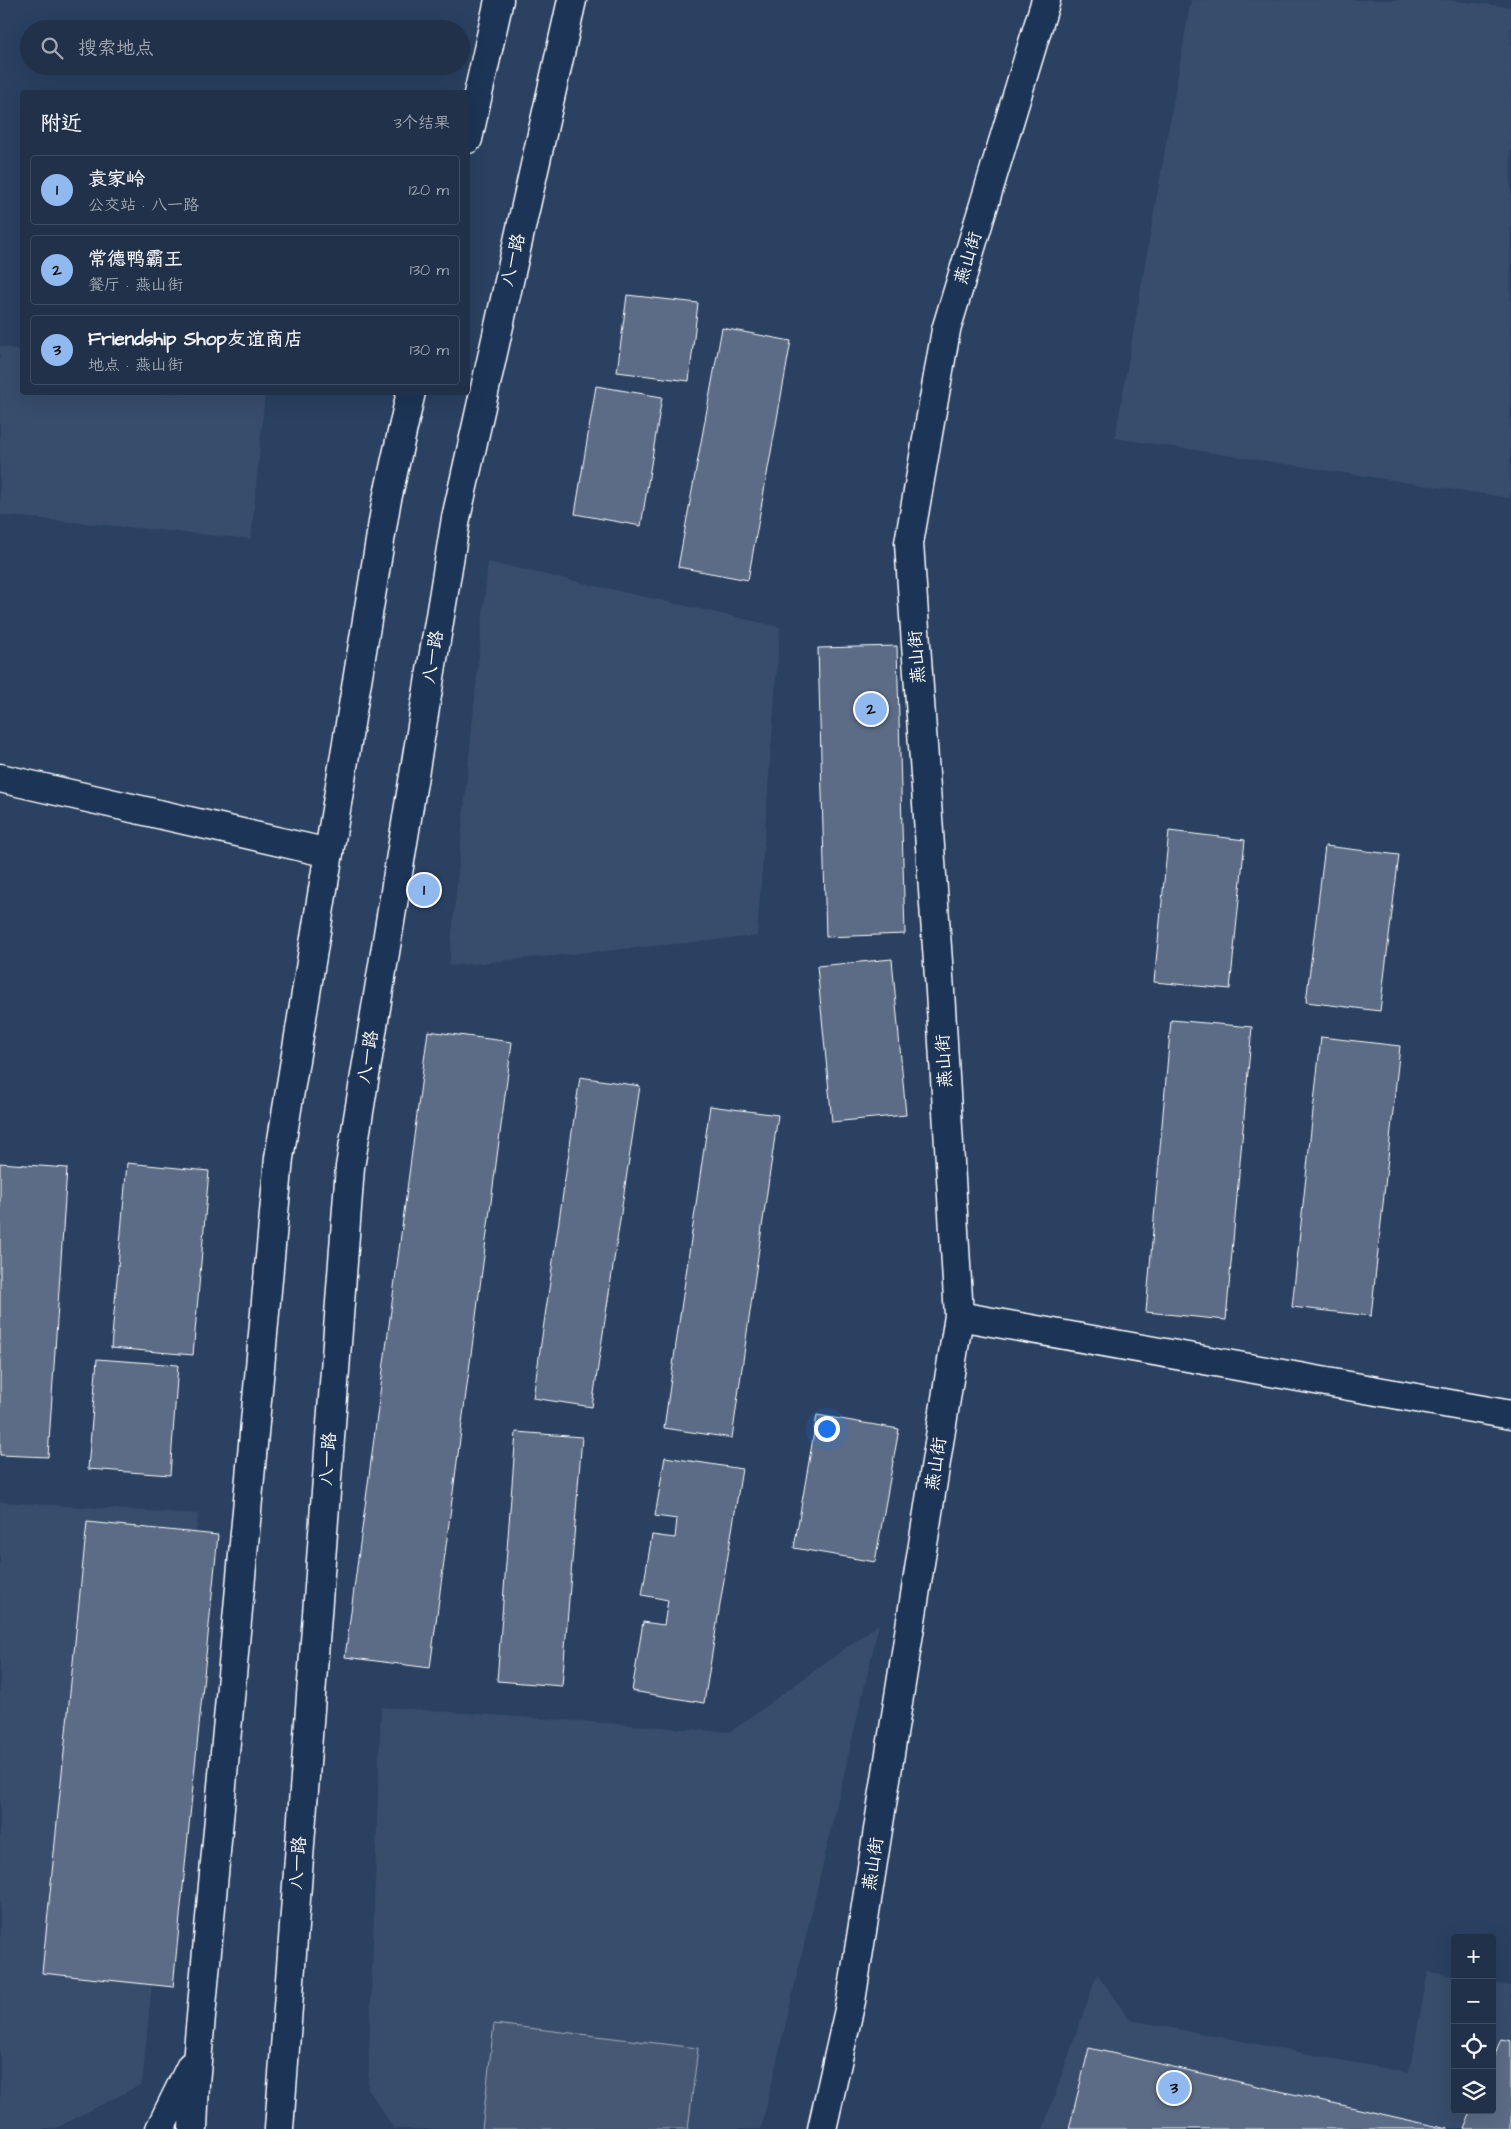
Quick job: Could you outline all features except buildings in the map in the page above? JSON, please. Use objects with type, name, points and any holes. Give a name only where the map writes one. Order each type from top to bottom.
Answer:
[{"type":"main road","points":[[470,131],[499,0]]},
{"type":"main road","name":"八一路","points":[[278,2129],[350,1167],[456,518],[572,0]]},
{"type":"main road","name":"燕山街","points":[[822,2129],[851,2001],[959,1316],[940,991],[909,544],[946,330],[1046,0]]},
{"type":"main road","points":[[193,2129],[198,2054],[279,1158],[386,504],[410,395]]},
{"type":"main road","points":[[0,778],[330,853]]},
{"type":"main road","points":[[959,1316],[1511,1415]]},
{"type":"main road","points":[[160,2129],[198,2054]]},
{"type":"main road","points":[[283,2068],[293,2129]]},
{"type":"shaded area","points":[[1191,0],[1447,0],[1511,7],[1510,498],[1115,438]]},
{"type":"shaded area","points":[[0,346],[20,351],[20,395],[265,395],[251,539],[0,515]]},
{"type":"shaded area","points":[[488,562],[780,627],[757,936],[449,966]]},
{"type":"shaded area","points":[[0,1502],[198,1514],[142,2084],[54,2129],[0,2129]]},
{"type":"shaded area","points":[[879,1624],[761,2129],[394,2129],[368,2088],[381,1707],[730,1732]]},
{"type":"shaded area","points":[[1428,1972],[1451,1975],[1451,2114],[1496,2114],[1496,1984],[1511,1986],[1511,2129],[1043,2129],[1097,1974],[1130,2020],[1409,2073]]},
{"type":"shaded area","points":[[494,2024],[698,2048],[688,2129],[482,2129]]},
{"type":"place","name":"常德鸭霸王","points":[[871,709]]},
{"type":"place","name":"袁家岭","points":[[424,890]]},
{"type":"place","name":"Friendship Shop友谊商店","points":[[1174,2088]]}]
